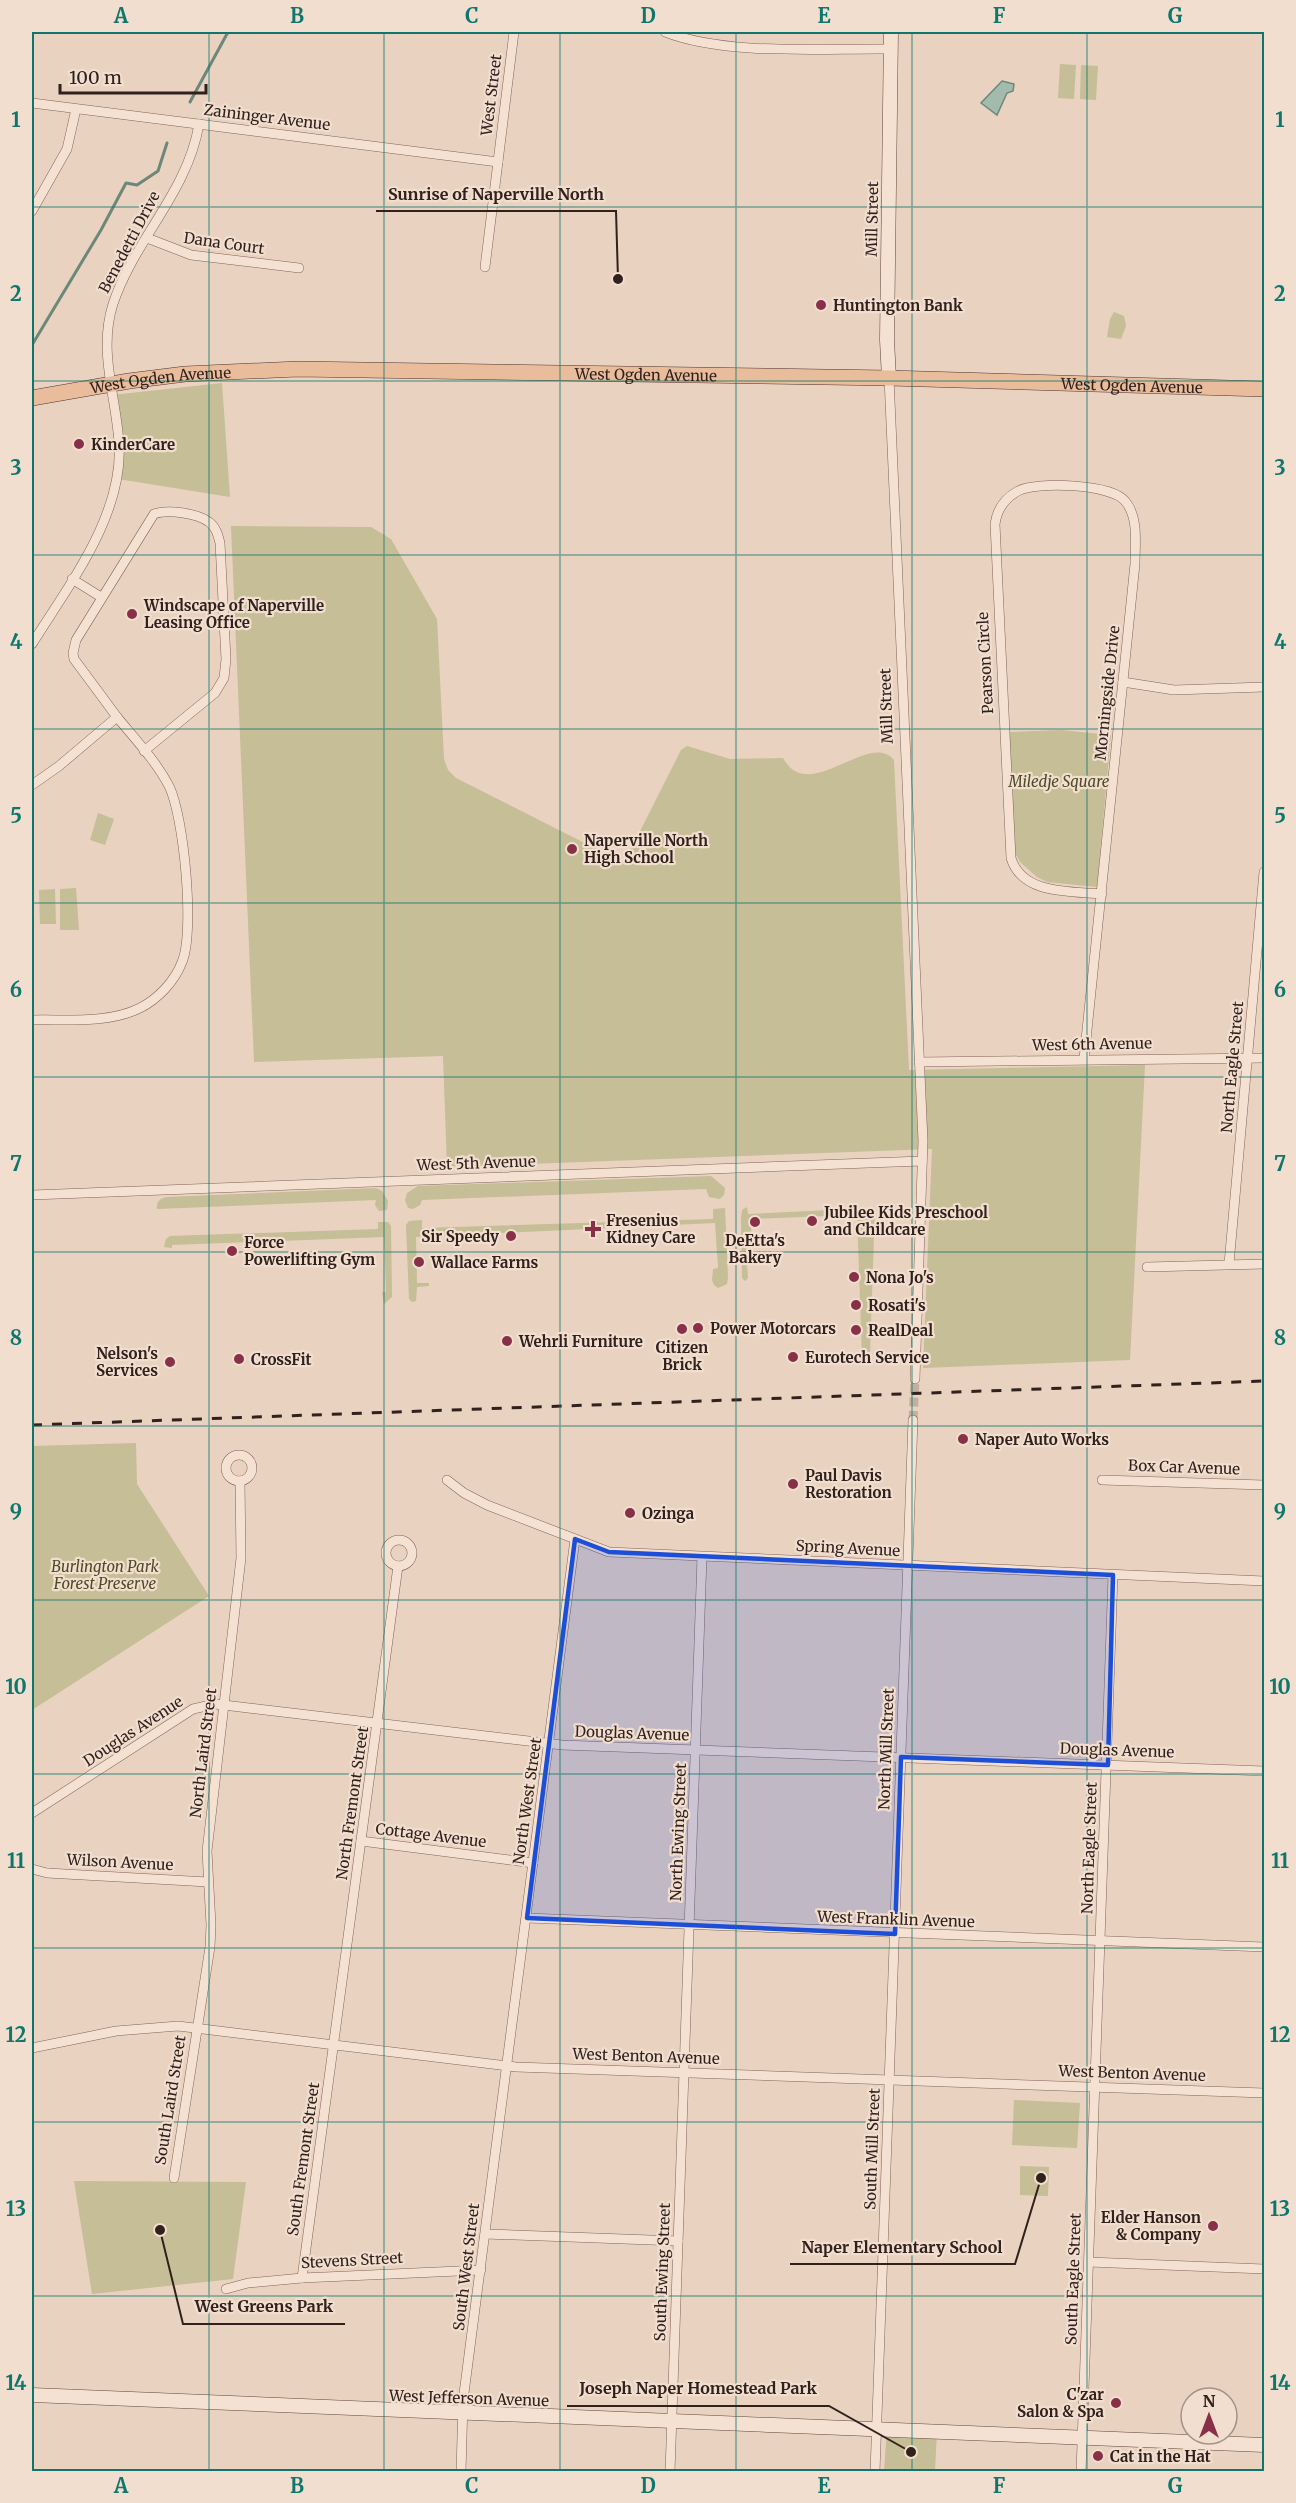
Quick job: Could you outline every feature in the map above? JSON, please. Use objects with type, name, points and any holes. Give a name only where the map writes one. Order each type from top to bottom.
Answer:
[{"type":"main road","name":"West Ogden Avenue","points":[[32,398],[185,374],[298,369],[889,378],[1264,389]]},
{"type":"street","name":"West Street","points":[[485,267],[514,32]]},
{"type":"street","points":[[665,32],[700,42],[733,46],[891,49]]},
{"type":"street","name":"Mill Street","points":[[891,32],[887,340],[922,1161],[915,1379]]},
{"type":"street","name":"Zaininger Avenue","points":[[32,103],[498,162]]},
{"type":"street","points":[[32,211],[67,149],[76,109]]},
{"type":"street","name":"Benedetti Drive","points":[[32,644],[106,519],[118,480],[120,444],[105,345],[112,306],[192,158],[199,124]]},
{"type":"street","name":"Dana Court","points":[[147,238],[191,255],[299,268]]},
{"type":"street","name":"Pearson Circle","points":[[1102,894],[1038,886],[1020,875],[1012,862],[1008,831],[995,524],[997,513],[1005,500],[1024,489],[1039,487],[1108,490],[1121,496],[1131,509]]},
{"type":"street","name":"Morningside Drive","points":[[1084,1059],[1135,564],[1136,539],[1131,509]]},
{"type":"street","points":[[32,1020],[110,1018],[125,1015],[158,996],[183,962],[187,933],[180,824],[170,788],[77,664],[73,653],[76,640],[101,597],[154,514],[169,511],[205,520],[216,530],[220,543],[226,659],[221,686],[144,751]]},
{"type":"street","points":[[72,579],[101,597]]},
{"type":"street","points":[[1123,682],[1174,690],[1264,687]]},
{"type":"street","points":[[32,785],[60,765],[117,717]]},
{"type":"street","name":"North Eagle Street","points":[[1229,1264],[1264,872]]},
{"type":"street","name":"West 6th Avenue","points":[[919,1062],[1264,1058]]},
{"type":"street","name":"West 5th Avenue","points":[[32,1195],[922,1161]]},
{"type":"street","points":[[1147,1267],[1264,1264]]},
{"type":"street","name":"North Mill Street","points":[[889,2080],[913,1420]]},
{"type":"street","name":"Box Car Avenue","points":[[1102,1479],[1264,1485]]},
{"type":"street","name":"Spring Avenue","points":[[447,1480],[464,1493],[487,1505],[609,1552],[1264,1581]]},
{"type":"street","name":"North Laird Street","points":[[197,2027],[210,1936],[208,1882],[210,1810],[241,1558],[240,1481]]},
{"type":"street","name":"North West Street","points":[[506,2066],[550,1744],[575,1539]]},
{"type":"street","name":"North Ewing Street","points":[[684,2073],[702,1557]]},
{"type":"street","name":"North Fremont Street","points":[[333,2044],[398,1566]]},
{"type":"street","name":"North Eagle Street","points":[[1095,2087],[1113,1575]]},
{"type":"street","name":"Douglas Avenue","points":[[32,1814],[193,1709],[205,1704],[550,1744],[1264,1771]]},
{"type":"street","name":"Cottage Avenue","points":[[361,1841],[533,1863]]},
{"type":"street","name":"Wilson Avenue","points":[[32,1869],[47,1873],[208,1882]]},
{"type":"street","name":"West Franklin Avenue","points":[[527,1918],[1264,1947]]},
{"type":"street","name":"West Benton Avenue","points":[[32,2048],[137,2029],[197,2027],[506,2066],[1264,2093]]},
{"type":"street","name":"South Laird Street","points":[[174,2178],[197,2027]]},
{"type":"street","name":"South Fremont Street","points":[[303,2278],[333,2044]]},
{"type":"street","name":"South West Street","points":[[461,2472],[463,2414],[506,2066]]},
{"type":"street","name":"South Ewing Street","points":[[670,2472],[684,2073]]},
{"type":"street","name":"South Mill Street","points":[[875,2472],[889,2080]]},
{"type":"street","name":"South Eagle Street","points":[[1081,2472],[1095,2087]]},
{"type":"street","points":[[486,2234],[678,2241]]},
{"type":"street","points":[[1089,2262],[1264,2269]]},
{"type":"street","name":"Stevens Street","points":[[226,2289],[248,2283],[303,2278],[481,2270]]},
{"type":"street","name":"West Jefferson Avenue","points":[[32,2395],[1264,2445]]},
{"type":"highlighted area","points":[[575,1539],[609,1552],[1113,1575],[1108,1765],[901,1757],[895,1934],[527,1918]]},
{"type":"green space","points":[[1060,64],[1076,65],[1074,99],[1058,98]]},
{"type":"green space","points":[[1081,65],[1098,66],[1096,100],[1080,99]]},
{"type":"green space","points":[[1114,312],[1124,316],[1126,326],[1121,339],[1107,337],[1110,319]]},
{"type":"green space","points":[[222,383],[230,497],[118,479],[112,395]]},
{"type":"green space","points":[[231,526],[371,527],[391,539],[437,619],[444,759],[448,770],[456,778],[624,863],[681,750],[687,746],[730,759],[783,758],[794,771],[808,774],[823,772],[870,753],[883,753],[894,760],[909,1070],[1145,1065],[1130,1360],[923,1368],[932,1149],[447,1167],[443,1056],[254,1062]]},
{"type":"green space","name":"Miledje Square","points":[[1061,730],[1111,735],[1097,887],[1047,882],[1037,877],[1020,862],[1015,853],[1009,732]]},
{"type":"green space","points":[[98,813],[114,819],[105,845],[90,840]]},
{"type":"green space","points":[[76,888],[79,930],[60,930],[60,889]]},
{"type":"green space","points":[[55,889],[56,924],[40,924],[39,890]]},
{"type":"green space","points":[[711,1176],[725,1188],[724,1195],[720,1199],[709,1197],[706,1189],[422,1200],[420,1205],[413,1209],[408,1208],[405,1200],[407,1193],[418,1186]]},
{"type":"green space","points":[[376,1188],[382,1191],[388,1201],[387,1210],[379,1211],[375,1205],[376,1200],[157,1209],[159,1201],[167,1197]]},
{"type":"green space","points":[[747,1207],[748,1214],[875,1208],[870,1353],[862,1357],[857,1215],[751,1219],[752,1263],[747,1265],[748,1278],[745,1281],[742,1278],[741,1218],[742,1210]]},
{"type":"green space","points":[[725,1208],[728,1278],[727,1284],[718,1288],[712,1280],[713,1269],[718,1268],[715,1223],[416,1237],[417,1283],[429,1283],[429,1286],[417,1287],[416,1301],[412,1302],[409,1299],[406,1225],[409,1221],[422,1220],[422,1228],[713,1219],[713,1209]]},
{"type":"green space","points":[[378,1222],[388,1222],[391,1226],[392,1297],[384,1304],[382,1292],[386,1292],[384,1237],[164,1247],[166,1239],[170,1236],[378,1229]]},
{"type":"green space","name":"Burlington Park Forest Preserve","points":[[136,1443],[137,1484],[209,1596],[32,1710],[32,1446]]},
{"type":"green space","points":[[1014,2100],[1080,2103],[1077,2148],[1012,2145]]},
{"type":"green space","points":[[1020,2166],[1049,2167],[1048,2196],[1020,2195]]},
{"type":"green space","points":[[74,2181],[246,2182],[233,2279],[92,2294]]},
{"type":"green space","points":[[887,2429],[937,2431],[935,2471],[884,2472]]},
{"type":"shaded area","points":[[1002,81],[1014,84],[1013,91],[1007,93],[997,115],[981,103]]},
{"type":"waterway","points":[[190,102],[228,32]]},
{"type":"waterway","points":[[32,345],[101,230],[126,183],[137,185],[158,171],[167,143]]},
{"type":"tunnel","points":[[913,1420],[915,1379]]},
{"type":"railway","points":[[32,1425],[1264,1381]]},
{"type":"place","name":"Sunrise of Naperville North","points":[[618,279]]},
{"type":"place","name":"Huntington Bank","points":[[821,305]]},
{"type":"place","name":"KinderCare","points":[[79,444]]},
{"type":"place","name":"Windscape of Naperville Leasing Office","points":[[132,614]]},
{"type":"place","name":"Naperville North High School","points":[[572,849]]},
{"type":"place","name":"Jubilee Kids Preschool and Childcare","points":[[812,1221]]},
{"type":"place","name":"DeEtta's Bakery","points":[[755,1222]]},
{"type":"place","name":"Fresenius Kidney Care","points":[[593,1229]]},
{"type":"place","name":"Sir Speedy","points":[[511,1236]]},
{"type":"place","name":"Force Powerlifting Gym","points":[[232,1251]]},
{"type":"place","name":"Wallace Farms","points":[[419,1262]]},
{"type":"place","name":"Nona Jo's","points":[[854,1277]]},
{"type":"place","name":"Rosati's","points":[[856,1305]]},
{"type":"place","name":"Power Motorcars","points":[[698,1328]]},
{"type":"place","name":"Citizen Brick","points":[[682,1329]]},
{"type":"place","name":"RealDeal","points":[[856,1330]]},
{"type":"place","name":"Wehrli Furniture","points":[[507,1341]]},
{"type":"place","name":"Eurotech Service","points":[[793,1357]]},
{"type":"place","name":"CrossFit","points":[[239,1359]]},
{"type":"place","name":"Nelson's Services","points":[[170,1362]]},
{"type":"place","name":"Naper Auto Works","points":[[963,1439]]},
{"type":"place","name":"Paul Davis Restoration","points":[[793,1484]]},
{"type":"place","name":"Ozinga","points":[[630,1513]]},
{"type":"place","name":"Naper Elementary School","points":[[1041,2178]]},
{"type":"place","name":"Elder Hanson & Company","points":[[1213,2226]]},
{"type":"place","name":"West Greens Park","points":[[160,2230]]},
{"type":"place","name":"C'zar Salon & Spa","points":[[1116,2403]]},
{"type":"place","name":"Joseph Naper Homestead Park","points":[[911,2452]]},
{"type":"place","name":"Cat in the Hat","points":[[1098,2456]]}]
